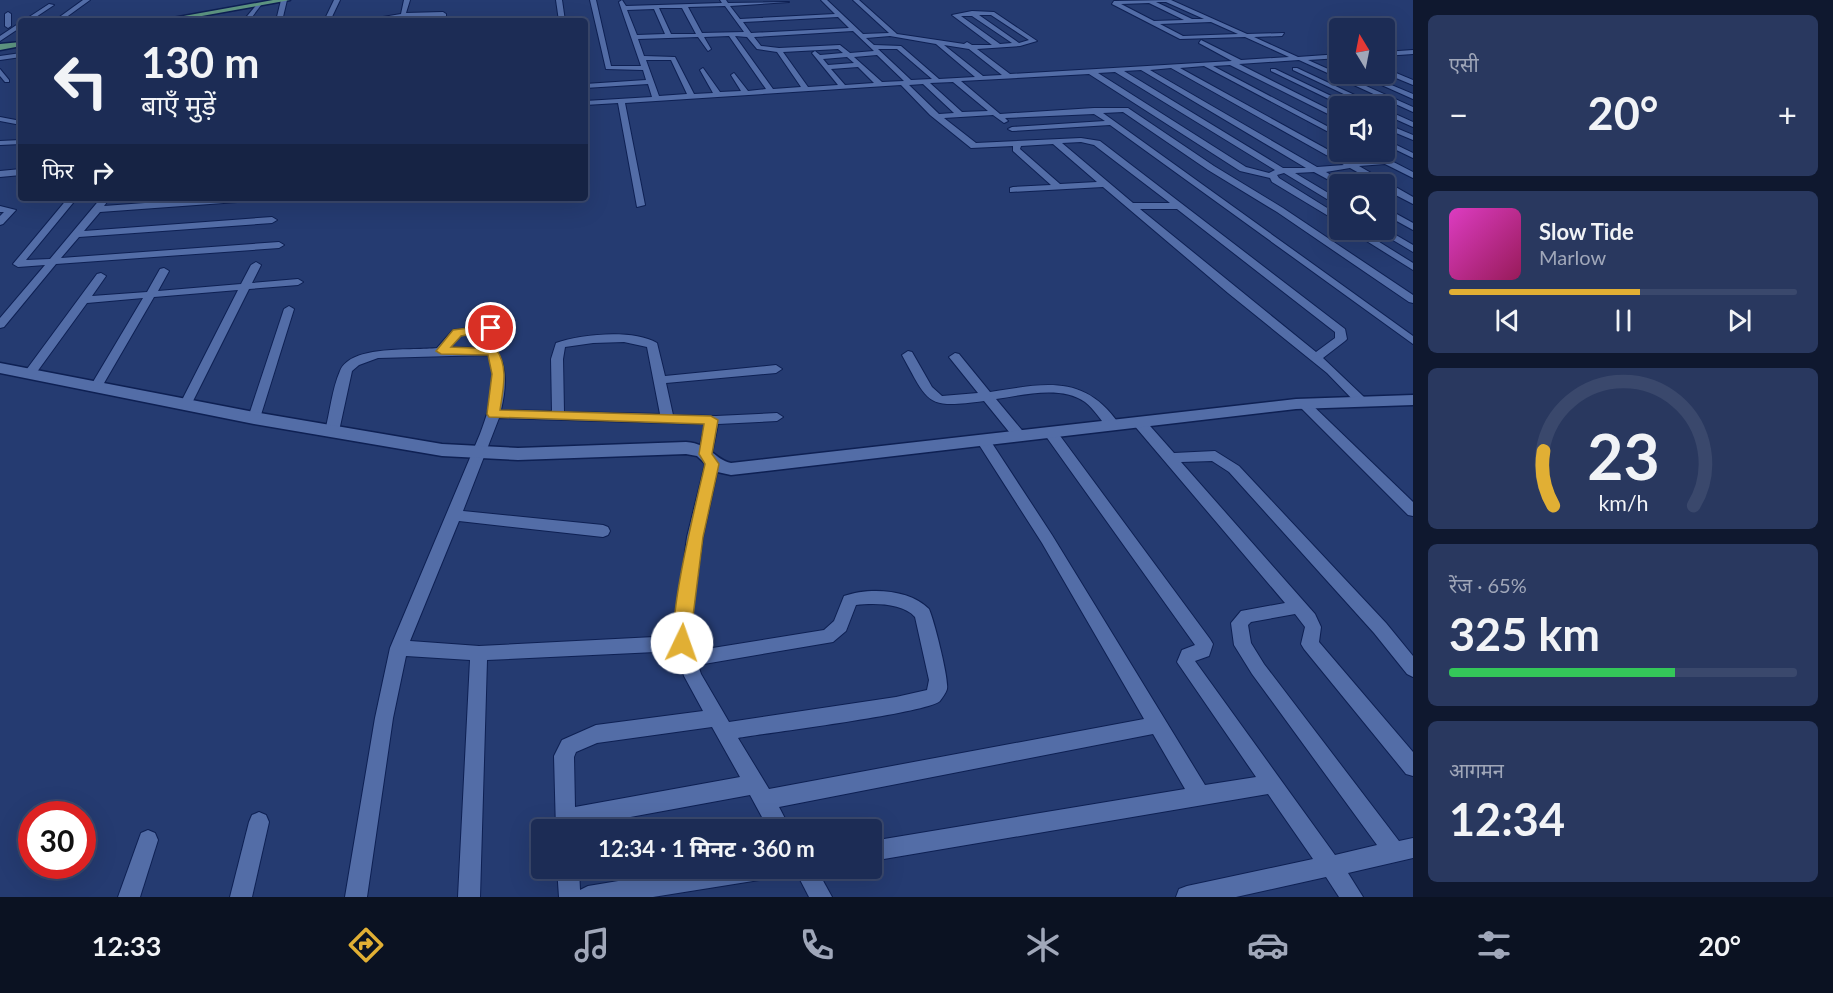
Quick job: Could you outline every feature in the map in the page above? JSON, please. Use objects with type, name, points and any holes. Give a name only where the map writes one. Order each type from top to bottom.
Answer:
[{"type":"main road","points":[[176,18],[285,0]]},
{"type":"main road","points":[[0,47],[18,44]]},
{"type":"street","points":[[61,18],[87,0]]},
{"type":"street","points":[[280,18],[285,0]]},
{"type":"street","points":[[328,18],[337,0]]},
{"type":"street","points":[[403,15],[407,0]]},
{"type":"street","points":[[559,0],[562,18]]},
{"type":"street","points":[[593,0],[608,68],[644,68]]},
{"type":"street","points":[[623,3],[648,0]]},
{"type":"street","points":[[825,0],[939,116],[974,146],[1088,140],[1097,143],[1341,331],[1341,339],[1316,357]]},
{"type":"street","points":[[856,0],[894,33],[892,35]]},
{"type":"street","points":[[1282,34],[1247,35],[1184,38],[1114,4],[1166,0],[1215,20],[1247,35],[1413,110]]},
{"type":"street","points":[[1149,1],[1192,21]]},
{"type":"street","points":[[623,3],[656,7],[724,2],[786,2]]},
{"type":"street","points":[[724,2],[759,48],[778,50],[836,46],[850,55],[880,85]]},
{"type":"street","points":[[248,18],[256,3]]},
{"type":"street","points":[[623,3],[656,98]]},
{"type":"street","points":[[31,18],[51,5]]},
{"type":"street","points":[[684,6],[708,49]]},
{"type":"street","points":[[656,7],[668,35]]},
{"type":"street","points":[[802,9],[814,9]]},
{"type":"street","points":[[767,11],[790,10]]},
{"type":"street","points":[[732,13],[743,12]]},
{"type":"street","points":[[972,13],[1017,44]]},
{"type":"street","points":[[862,36],[892,35],[939,44],[971,47],[1017,44],[1034,42],[992,13],[955,15],[998,45]]},
{"type":"street","points":[[385,18],[403,15],[413,18],[443,14],[442,18]]},
{"type":"street","points":[[738,21],[840,15]]},
{"type":"street","points":[[8,20],[18,23]]},
{"type":"street","points":[[0,27],[8,20],[18,20]]},
{"type":"street","points":[[1153,23],[1215,20]]},
{"type":"street","points":[[742,27],[827,23]]},
{"type":"street","points":[[0,39],[18,26]]},
{"type":"street","points":[[1167,30],[1230,27]]},
{"type":"street","points":[[634,37],[855,30]]},
{"type":"street","points":[[730,34],[771,91]]},
{"type":"street","points":[[958,37],[1008,76]]},
{"type":"street","points":[[1201,42],[1240,62]]},
{"type":"street","points":[[939,44],[981,78]]},
{"type":"street","points":[[809,47],[843,87]]},
{"type":"street","points":[[872,47],[899,47],[938,81]]},
{"type":"street","points":[[1257,51],[1300,49]]},
{"type":"street","points":[[778,50],[806,89]]},
{"type":"street","points":[[1223,53],[1246,52]]},
{"type":"street","points":[[1395,53],[1413,52]]},
{"type":"street","points":[[818,57],[879,53]]},
{"type":"street","points":[[1400,53],[1413,57]]},
{"type":"street","points":[[0,58],[18,55]]},
{"type":"street","points":[[588,103],[1329,57]]},
{"type":"street","points":[[641,58],[674,58],[691,96]]},
{"type":"street","points":[[1230,62],[1329,112]]},
{"type":"street","points":[[1204,64],[1329,130]]},
{"type":"street","points":[[827,67],[860,65]]},
{"type":"street","points":[[1172,66],[1364,174]]},
{"type":"street","points":[[1248,72],[1318,67]]},
{"type":"street","points":[[1142,68],[1329,178]]},
{"type":"street","points":[[1115,69],[1329,198]]},
{"type":"street","points":[[1295,69],[1353,96]]},
{"type":"street","points":[[703,70],[717,94]]},
{"type":"street","points":[[1274,70],[1329,97]]},
{"type":"street","points":[[0,71],[7,81]]},
{"type":"street","points":[[1090,71],[1243,170],[1272,176],[1329,213]]},
{"type":"street","points":[[734,75],[745,92]]},
{"type":"street","points":[[1395,75],[1413,82]]},
{"type":"street","points":[[955,80],[1029,143]]},
{"type":"street","points":[[588,86],[649,82]]},
{"type":"street","points":[[925,82],[960,115]]},
{"type":"street","points":[[1383,84],[1413,97]]},
{"type":"street","points":[[1120,90],[1173,86]]},
{"type":"street","points":[[621,101],[640,205]]},
{"type":"street","points":[[1094,110],[1413,341]]},
{"type":"street","points":[[939,116],[1125,110],[1280,210],[1413,300]]},
{"type":"street","points":[[1395,116],[1413,125]]},
{"type":"street","points":[[0,119],[18,124]]},
{"type":"street","points":[[1395,121],[1413,119]]},
{"type":"street","points":[[1012,129],[1112,123]]},
{"type":"street","points":[[0,128],[18,125]]},
{"type":"street","points":[[1395,129],[1413,138]]},
{"type":"street","points":[[1054,141],[1232,291],[1316,357],[1360,400]]},
{"type":"street","points":[[0,143],[18,142]]},
{"type":"street","points":[[1018,144],[1016,149],[1058,188]]},
{"type":"street","points":[[1395,147],[1413,156]]},
{"type":"street","points":[[1272,176],[1284,171],[1338,170],[1380,162]]},
{"type":"street","points":[[1390,162],[1413,175]]},
{"type":"street","points":[[0,174],[18,172]]},
{"type":"street","points":[[1013,190],[1107,184]]},
{"type":"street","points":[[1395,191],[1413,201]]},
{"type":"street","points":[[70,201],[17,261],[22,265],[279,245]]},
{"type":"street","points":[[0,325],[104,201]]},
{"type":"street","points":[[97,209],[210,201]]},
{"type":"street","points":[[1133,206],[1181,206]]},
{"type":"street","points":[[0,210],[11,210],[0,222]]},
{"type":"street","points":[[1395,216],[1413,227]]},
{"type":"street","points":[[76,234],[272,220]]},
{"type":"street","points":[[1395,238],[1413,249]]},
{"type":"street","points":[[1370,240],[1413,267]]},
{"type":"street","points":[[1398,258],[1413,256]]},
{"type":"street","points":[[186,404],[256,265]]},
{"type":"street","points":[[96,387],[164,272]]},
{"type":"street","points":[[30,373],[101,276]]},
{"type":"street","points":[[84,300],[298,282]]},
{"type":"street","points":[[254,418],[289,309]]},
{"type":"street","points":[[441,351],[457,333],[491,328]]},
{"type":"street","points":[[558,416],[557,359],[558,349],[564,342],[650,341],[661,380],[668,419]]},
{"type":"street","points":[[332,431],[346,370],[351,363],[369,357],[441,351],[492,351],[496,357],[498,374],[493,414],[399,648],[384,718],[356,897]]},
{"type":"street","points":[[908,355],[927,390],[939,400],[1034,391],[1072,391],[1093,402],[1112,424]]},
{"type":"street","points":[[956,357],[1019,435]]},
{"type":"street","points":[[0,368],[254,418],[442,450],[478,453],[693,448],[731,470],[1303,403],[1413,400]]},
{"type":"street","points":[[661,380],[776,369]]},
{"type":"street","points":[[1303,403],[1413,511]]},
{"type":"street","points":[[493,414],[711,420],[777,417]]},
{"type":"street","points":[[711,420],[709,459],[682,628],[685,651],[693,676],[775,819]]},
{"type":"street","points":[[1138,421],[1299,607],[1313,627],[1310,644],[1413,767]]},
{"type":"street","points":[[1050,432],[1204,644],[1203,651],[1188,655],[1186,662],[1352,897]]},
{"type":"street","points":[[983,440],[1047,539],[1200,795]]},
{"type":"street","points":[[1171,458],[1215,456],[1234,469],[1380,628],[1413,669]]},
{"type":"street","points":[[453,515],[603,531]]},
{"type":"street","points":[[399,648],[478,653],[685,651],[827,637],[837,632],[844,623],[850,601],[858,598],[904,601],[915,605],[922,614],[938,680],[938,689],[932,697],[896,705],[721,724],[596,734],[569,746],[564,756],[566,819]]},
{"type":"street","points":[[1186,897],[1243,891],[1330,866],[1404,850],[1258,669],[1243,645],[1239,623],[1247,616],[1299,607]]},
{"type":"street","points":[[469,897],[478,653]]},
{"type":"street","points":[[596,819],[1157,725]]},
{"type":"street","points":[[882,849],[1272,784]]},
{"type":"street","points":[[240,897],[259,822]]},
{"type":"street","points":[[129,897],[148,840]]},
{"type":"street","points":[[569,879],[570,897]]},
{"type":"street","points":[[588,897],[698,879]]},
{"type":"street","points":[[810,879],[821,897]]},
{"type":"route","points":[[491,328],[457,333],[441,351],[487,349],[492,351],[496,357],[498,374],[497,400],[493,414],[711,420],[705,454],[712,464],[695,537],[682,628],[682,643]]}]
